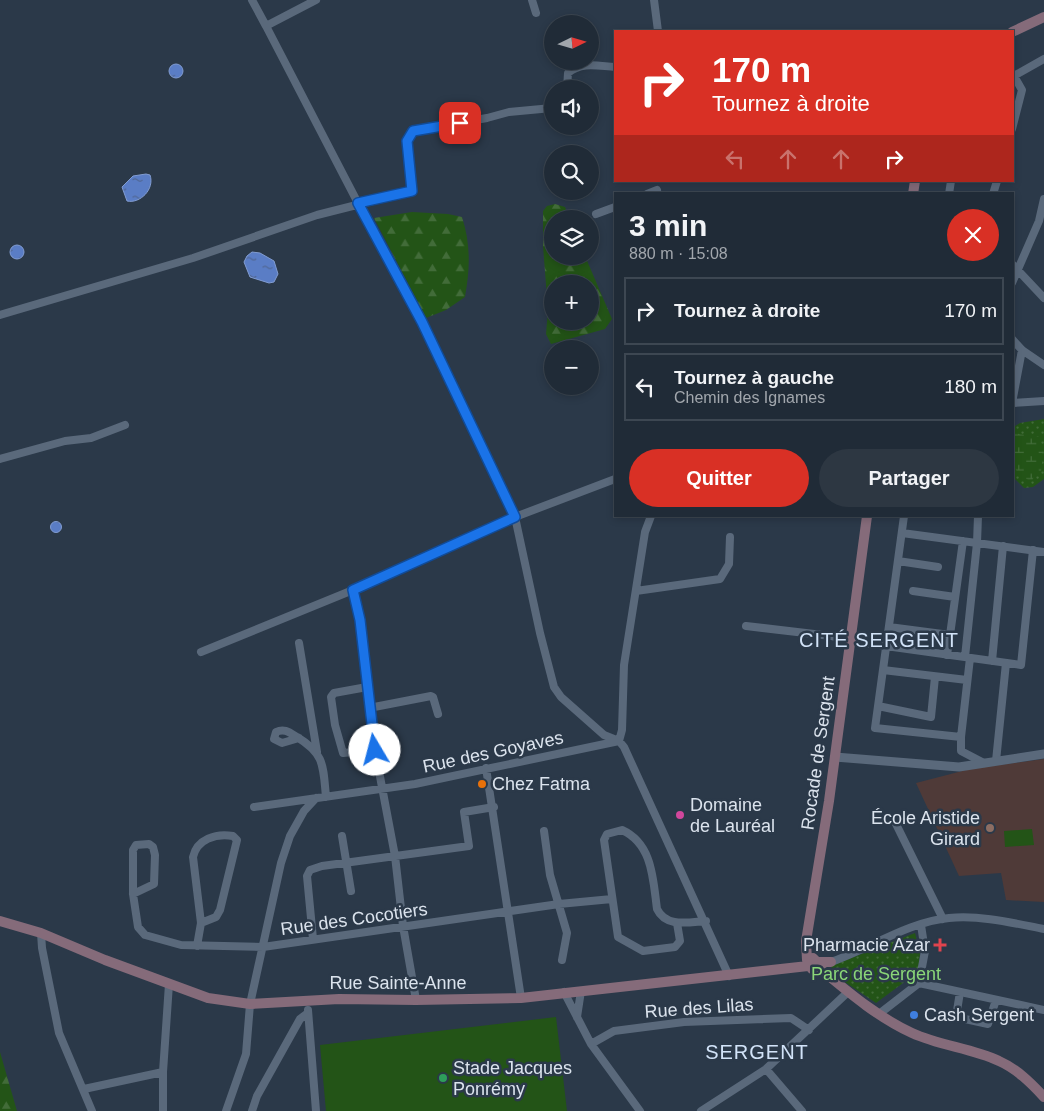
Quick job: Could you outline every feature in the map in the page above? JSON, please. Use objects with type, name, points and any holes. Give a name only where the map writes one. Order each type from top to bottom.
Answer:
[{"type":"main road","points":[[1014,31],[1044,17]]},
{"type":"main road","name":"Rocade de Sergent","points":[[813,966],[806,941],[835,757],[867,517]]},
{"type":"main road","name":"Rue Sainte-Anne","points":[[0,921],[41,933],[208,998],[250,1004],[339,999],[521,998],[796,969],[831,962]]},
{"type":"main road","points":[[813,966],[879,1014],[913,1034],[998,1060],[1020,1074],[1043,1095]]},
{"type":"street","points":[[252,0],[422,322],[515,517],[540,633],[554,687],[560,697],[604,735],[619,741],[624,747],[706,921],[729,976]]},
{"type":"street","points":[[266,26],[316,0]]},
{"type":"street","points":[[532,0],[536,13]]},
{"type":"street","points":[[654,0],[658,30]]},
{"type":"street","points":[[1014,75],[1044,59]]},
{"type":"street","points":[[1036,63],[1044,66]]},
{"type":"street","points":[[568,80],[568,73],[574,68],[583,65],[614,67]]},
{"type":"street","points":[[1014,78],[1022,90],[1014,122]]},
{"type":"street","points":[[0,316],[193,258],[358,203],[412,191],[407,141],[413,131],[487,118],[509,112],[544,109]]},
{"type":"street","points":[[652,192],[657,190]]},
{"type":"street","points":[[1044,198],[1039,221],[1015,266],[1044,298]]},
{"type":"street","points":[[599,213],[614,207]]},
{"type":"street","points":[[1014,342],[1044,365]]},
{"type":"street","points":[[1014,397],[1022,350]]},
{"type":"street","points":[[1014,403],[1044,401]]},
{"type":"street","points":[[0,459],[65,441],[91,438],[125,425]]},
{"type":"street","points":[[201,652],[353,590],[515,517],[614,479]]},
{"type":"street","points":[[619,741],[622,730],[624,665],[645,532],[651,517]]},
{"type":"street","points":[[904,517],[875,728],[961,737]]},
{"type":"street","points":[[961,766],[961,737],[978,543],[978,517]]},
{"type":"street","points":[[902,533],[1044,552]]},
{"type":"street","points":[[636,591],[720,579],[729,564],[730,537]]},
{"type":"street","points":[[947,655],[963,541]]},
{"type":"street","points":[[992,661],[1003,546]]},
{"type":"street","points":[[746,626],[831,636],[850,641],[1021,665],[1034,550]]},
{"type":"street","points":[[898,560],[938,567]]},
{"type":"street","points":[[353,590],[360,620],[366,687],[375,750],[384,788],[395,856],[403,926],[416,1000]]},
{"type":"street","points":[[913,591],[955,597]]},
{"type":"street","points":[[889,627],[950,635]]},
{"type":"street","points":[[299,643],[317,752],[323,766],[326,797]]},
{"type":"street","points":[[996,762],[1006,663]]},
{"type":"street","points":[[883,670],[967,680]]},
{"type":"street","points":[[878,706],[930,717],[935,677]]},
{"type":"street","points":[[366,687],[334,693],[331,697],[332,713],[343,753],[375,750]]},
{"type":"street","points":[[369,708],[432,696],[438,714]]},
{"type":"street","points":[[299,738],[317,752]]},
{"type":"street","name":"Rue des Goyaves","points":[[254,807],[415,784],[619,741]]},
{"type":"street","points":[[961,751],[984,763]]},
{"type":"street","points":[[835,757],[925,766],[961,766],[1044,754]]},
{"type":"street","points":[[486,768],[494,807],[507,913],[521,998]]},
{"type":"street","points":[[226,1111],[246,1054],[250,1004],[271,902],[290,836],[304,811],[316,798]]},
{"type":"street","points":[[313,939],[308,873],[315,868],[469,846],[464,812],[494,807]]},
{"type":"street","points":[[896,824],[943,919]]},
{"type":"street","points":[[677,923],[680,941],[677,946],[647,952],[639,950],[618,937],[604,840],[611,832],[622,830],[648,856],[659,913],[677,923],[706,921]]},
{"type":"street","points":[[544,831],[546,858],[567,933],[562,960]]},
{"type":"street","points":[[197,946],[202,923],[193,857],[195,849],[201,842],[209,838],[233,836],[237,840],[236,852],[220,910],[216,917],[202,923]]},
{"type":"street","points":[[342,836],[351,891]]},
{"type":"street","name":"Rue des Cocotiers","points":[[133,894],[154,884],[155,855],[153,847],[149,844],[136,845],[133,850],[133,894],[138,927],[145,935],[164,941],[197,946],[263,947],[559,904],[612,899]]},
{"type":"street","points":[[831,962],[943,919],[978,918],[1044,929]]},
{"type":"street","points":[[879,1014],[919,983],[925,951],[921,926]]},
{"type":"street","points":[[41,933],[42,948],[59,1033],[92,1111]]},
{"type":"street","points":[[919,983],[1044,1010]]},
{"type":"street","points":[[163,1111],[162,1072],[169,984]]},
{"type":"street","points":[[577,1017],[581,991]]},
{"type":"street","points":[[564,992],[591,1044],[640,1111]]},
{"type":"street","points":[[701,1111],[766,1070],[848,992]]},
{"type":"street","points":[[960,992],[956,1017],[964,1019],[988,1024],[996,1000]]},
{"type":"street","points":[[306,1001],[316,1111]]},
{"type":"street","points":[[252,1111],[257,1096],[300,1019],[308,1013]]},
{"type":"street","name":"Rue des Lilas","points":[[591,1044],[614,1031],[684,1022],[791,1018],[809,1030]]},
{"type":"street","points":[[766,1070],[802,1111]]},
{"type":"street","points":[[84,1089],[162,1072]]},
{"type":"street","points":[[788,1111],[796,1105]]},
{"type":"shaded area","name":"École Aristide Girard","points":[[1044,759],[1044,902],[1006,900],[1001,873],[959,876],[916,783],[970,769]]},
{"type":"green space","points":[[555,204],[565,207],[566,210],[544,210],[544,259],[543,246],[543,211],[547,206]]},
{"type":"green space","points":[[412,212],[448,214],[462,217],[467,237],[469,267],[465,297],[446,310],[426,318],[374,218]]},
{"type":"green space","points":[[544,265],[589,265],[593,275],[545,275]]},
{"type":"green space","points":[[599,289],[612,319],[605,329],[565,340],[549,340],[546,330],[599,330]]},
{"type":"green space","points":[[1044,419],[1044,479],[1033,487],[1024,488],[1014,478],[1014,427],[1020,423]]},
{"type":"green space","points":[[1014,433],[1039,437],[1043,454],[1041,471],[1036,472],[1032,481],[1024,478],[1015,468]]},
{"type":"green space","points":[[1032,829],[1034,845],[1005,847],[1004,831]]},
{"type":"green space","name":"Parc de Sergent","points":[[915,933],[920,953],[918,972],[876,1003],[836,976],[831,966]]},
{"type":"green space","name":"Stade Jacques Ponrémy","points":[[556,1017],[567,1111],[326,1111],[320,1045]]},
{"type":"green space","points":[[0,1052],[17,1111],[0,1111]]},
{"type":"water","points":[[173,64],[179,64],[183,71],[179,78],[173,78],[169,74],[169,68]]},
{"type":"water","points":[[150,175],[151,180],[148,190],[141,198],[127,201],[122,187],[133,176]]},
{"type":"water","points":[[14,245],[20,245],[24,252],[20,259],[14,259],[10,255],[10,249]]},
{"type":"water","points":[[252,252],[260,253],[274,261],[278,274],[274,282],[269,283],[250,277],[244,262]]},
{"type":"water","points":[[56,521],[62,527],[56,533],[50,527]]},
{"type":"place","name":"Chez Fatma","points":[[482,784]]},
{"type":"place","name":"Domaine de Lauréal","points":[[680,815]]},
{"type":"place","name":"École Aristide Girard","points":[[990,828]]},
{"type":"place","name":"Pharmacie Azar","points":[[940,945]]},
{"type":"place","name":"Cash Sergent","points":[[914,1015]]},
{"type":"place","name":"Stade Jacques Ponrémy","points":[[443,1078]]},
{"type":"district","name":"CITÉ SERGENT","points":[[879,640]]},
{"type":"district","name":"SERGENT","points":[[757,1052]]},
{"type":"route","points":[[375,750],[366,687],[360,620],[353,590],[515,517],[473,425],[422,322],[358,203],[412,191],[407,141],[413,131],[460,123]]}]
